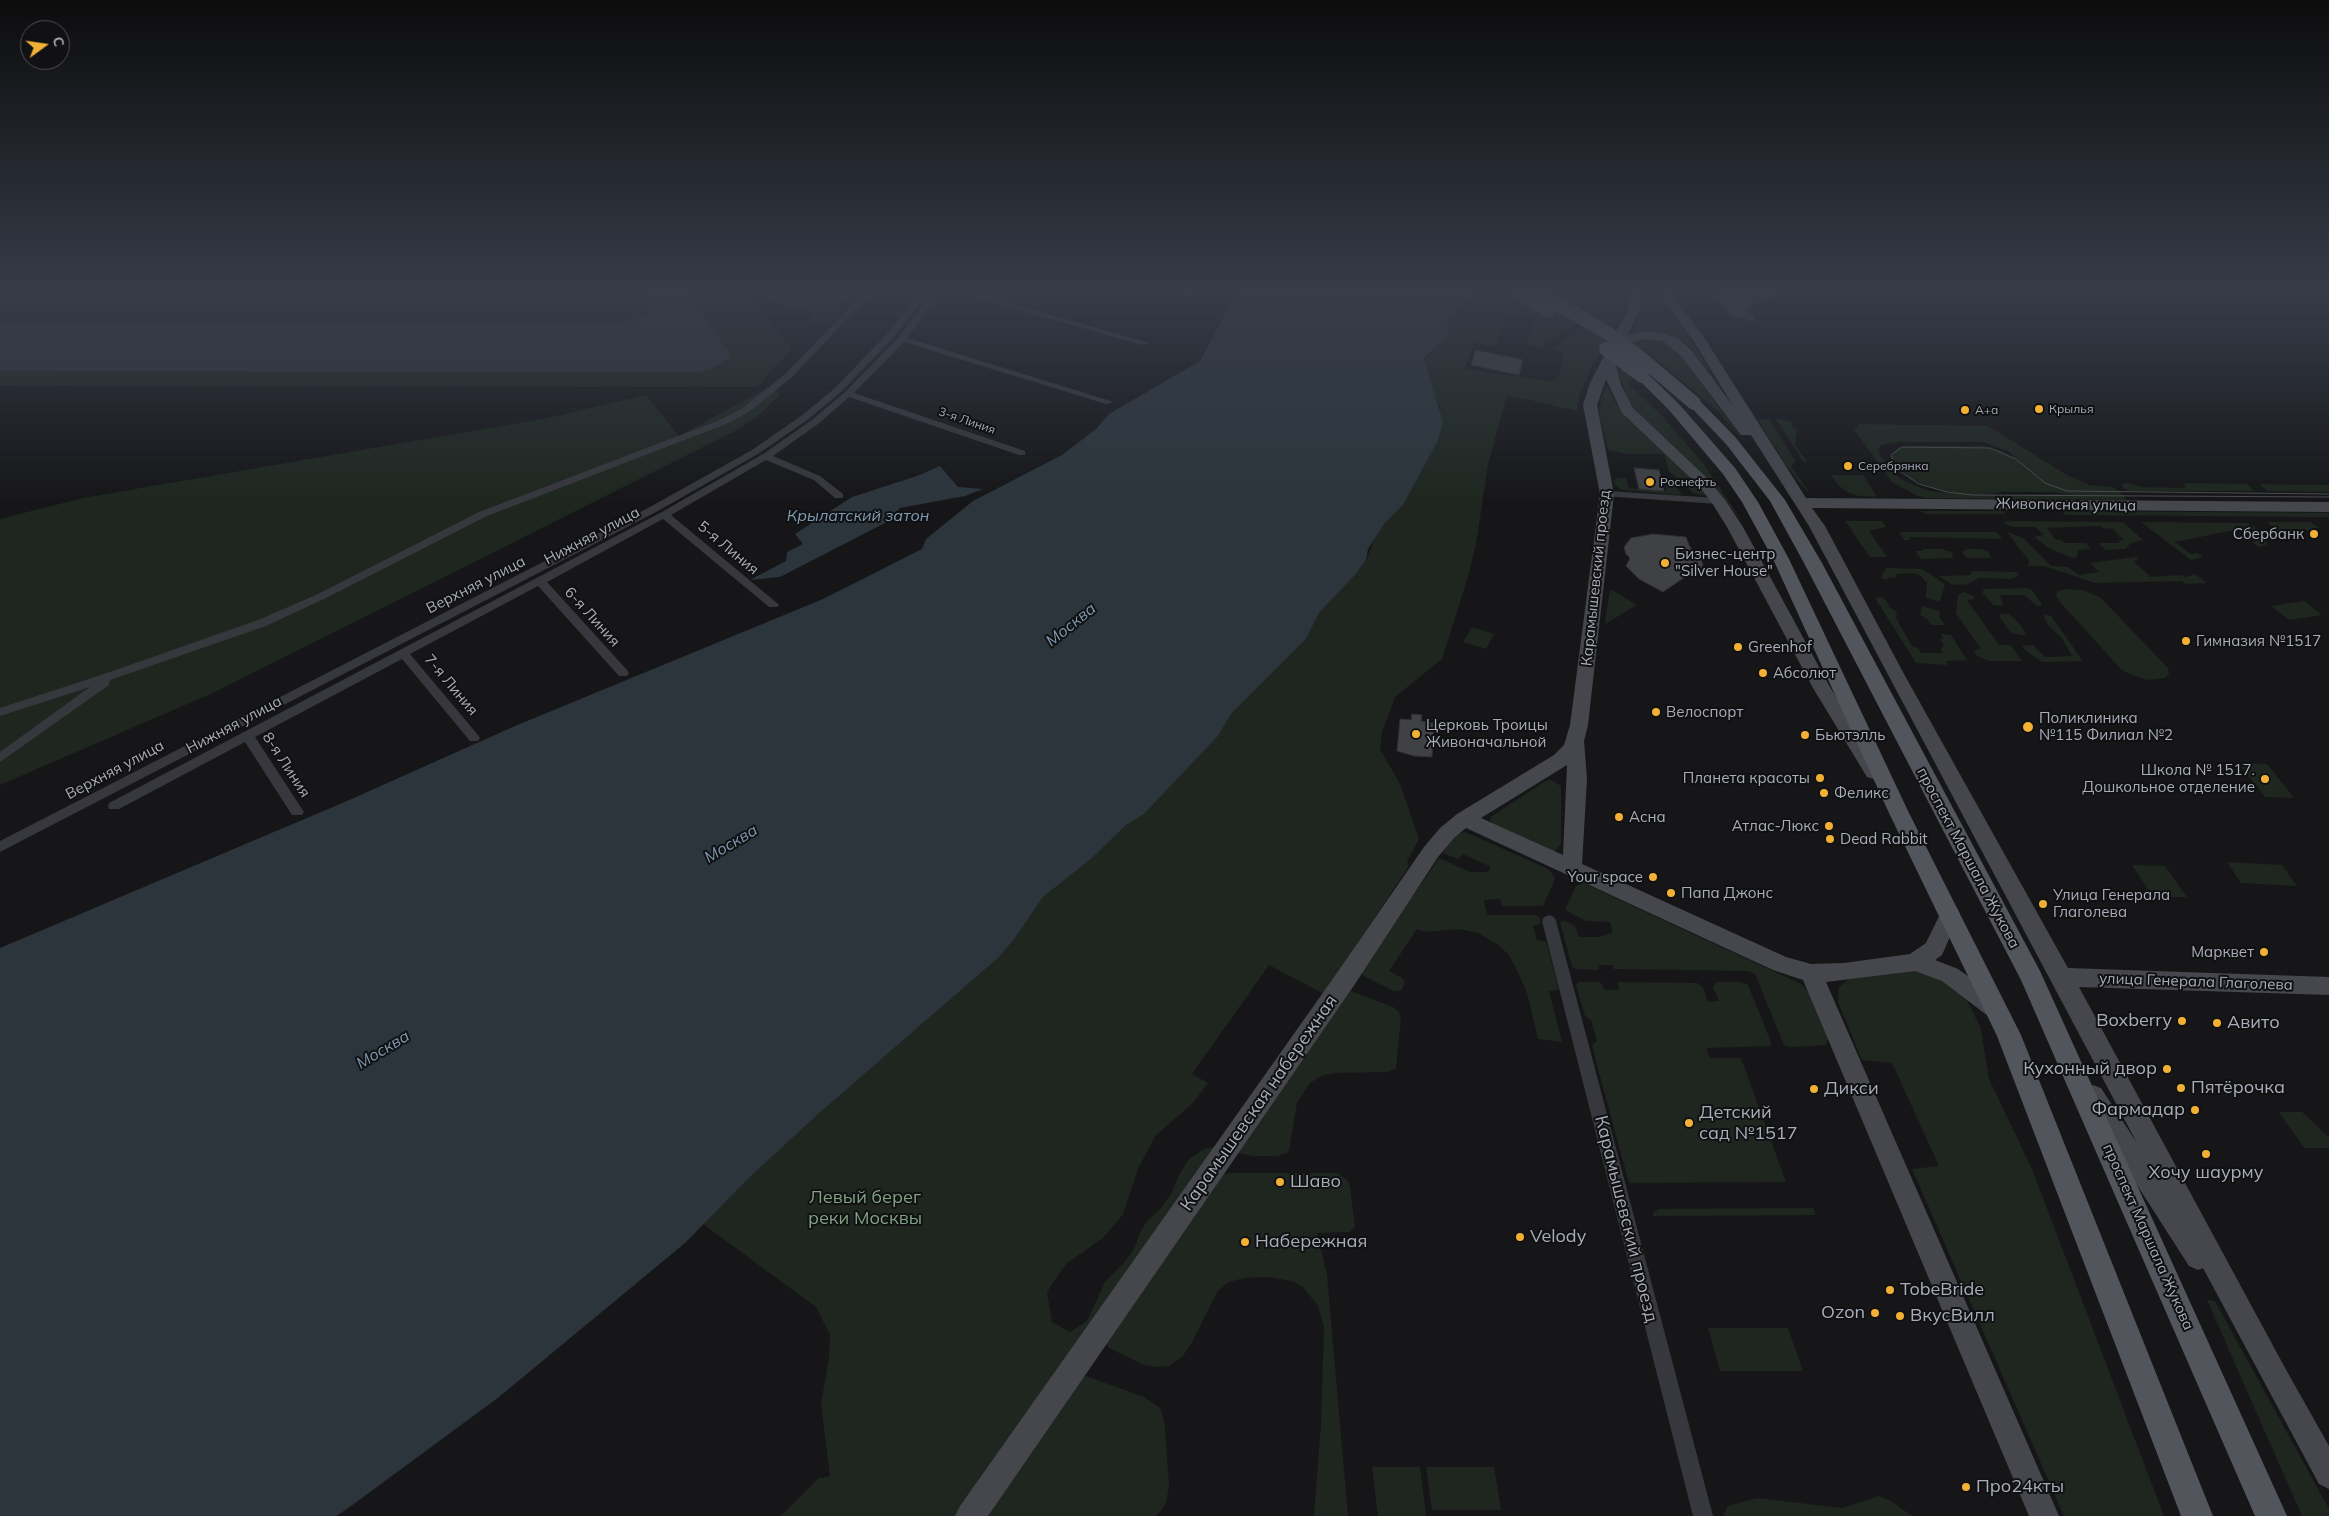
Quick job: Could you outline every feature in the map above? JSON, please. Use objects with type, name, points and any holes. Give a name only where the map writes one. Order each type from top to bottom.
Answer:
[{"type":"main road","points":[[1625,364],[1642,376],[1674,407],[1707,443],[1729,471],[1750,502],[1800,598],[1899,813],[1997,1009],[2197,1516]]},
{"type":"main road","name":"проспект Маршала Жукова","points":[[1648,364],[1694,403],[1731,441],[1777,500],[1813,563],[2032,978],[2270,1516]]},
{"type":"street","points":[[0,712],[114,675],[262,623],[322,596],[483,514],[723,422],[746,410],[788,376],[800,364]]},
{"type":"street","name":"Верхняя улица","points":[[0,847],[394,645],[715,476],[804,418],[837,391],[863,364]]},
{"type":"street","name":"Нижняя улица","points":[[114,806],[664,515],[766,456],[815,422],[848,394],[878,364]]},
{"type":"street","points":[[983,364],[1109,402]]},
{"type":"street","name":"Карамышевский проезд","points":[[1572,869],[1577,732],[1607,494],[1604,471],[1590,412],[1591,398],[1608,364]]},
{"type":"street","points":[[1609,364],[1614,385],[1628,410],[1642,426],[1686,465],[1718,501],[1740,536],[1822,688],[1899,813]]},
{"type":"street","points":[[1694,364],[1725,407],[1782,476]]},
{"type":"street","name":"проспект Маршала Жукова","points":[[1715,364],[1782,476],[1803,503],[2062,977],[2274,1376],[2329,1474]]},
{"type":"street","name":"3-я Линия","points":[[848,394],[1022,453]]},
{"type":"street","points":[[766,456],[817,478],[839,496]]},
{"type":"street","points":[[1607,494],[1718,501]]},
{"type":"street","name":"Живописная улица","points":[[1803,503],[2329,507]]},
{"type":"street","name":"5-я Линия","points":[[664,515],[773,605]]},
{"type":"street","name":"6-я Линия","points":[[540,581],[623,673]]},
{"type":"street","name":"7-я Линия","points":[[403,653],[474,738]]},
{"type":"street","points":[[0,758],[114,675]]},
{"type":"street","name":"Карамышевская набережная","points":[[970,1516],[1347,977],[1431,852],[1447,833],[1464,819],[1555,764],[1568,754],[1577,732]]},
{"type":"street","name":"8-я Линия","points":[[247,734],[298,812]]},
{"type":"street","points":[[1555,764],[1576,783]]},
{"type":"street","points":[[1464,819],[1750,951],[1811,973],[1844,972],[1915,962],[1934,949],[1950,914]]},
{"type":"street","name":"Карамышевский проезд","points":[[1549,921],[1703,1516]]},
{"type":"street","points":[[1915,962],[1950,975],[1997,1009]]},
{"type":"street","points":[[1811,973],[2044,1516]]},
{"type":"street","name":"улица Генерала Глаголева","points":[[2062,977],[2329,986]]},
{"type":"street","points":[[2060,1038],[2102,1110],[2274,1376]]},
{"type":"green space","points":[[0,364],[778,364],[757,387],[0,386]]},
{"type":"green space","name":"Левый берег реки Москвы","points":[[1425,364],[1467,364],[1465,369],[1553,382],[1558,378],[1561,364],[1593,364],[1579,396],[1577,411],[1507,395],[1488,464],[1476,544],[1467,580],[1442,659],[1395,697],[1382,732],[1380,749],[1400,784],[1419,839],[1407,861],[1409,866],[1324,994],[1269,965],[1192,1074],[1208,1083],[1193,1103],[1155,1136],[1138,1169],[1123,1214],[1103,1238],[1066,1264],[1047,1292],[1052,1322],[1070,1332],[1087,1321],[1105,1282],[1123,1264],[1135,1247],[1146,1222],[1162,1207],[1189,1159],[1204,1149],[1221,1146],[958,1516],[781,1516],[819,1478],[830,1476],[821,1404],[829,1357],[830,1335],[816,1307],[703,1224],[751,1176],[816,1116],[999,957],[1015,938],[1043,897],[1091,859],[1125,826],[1144,814],[1218,736],[1231,714],[1306,639],[1319,613],[1355,575],[1366,560],[1375,538],[1385,523],[1403,505],[1417,478],[1440,409],[1431,386]]},
{"type":"green space","points":[[1622,364],[1636,364],[1628,384],[1661,415],[1703,463],[1746,527],[1710,481],[1648,425],[1629,401],[1618,373]]},
{"type":"green space","points":[[1661,364],[1689,364],[1721,411],[1749,446],[1718,411]]},
{"type":"green space","points":[[1702,364],[1706,364],[1722,390],[1719,390]]},
{"type":"green space","points":[[1607,385],[1615,402],[1628,419],[1679,466],[1707,496],[1693,493],[1669,471],[1664,454],[1625,454],[1608,450],[1599,413],[1601,399]]},
{"type":"green space","points":[[767,388],[781,394],[759,415],[733,432],[215,692],[0,785],[0,519],[83,498],[548,418],[646,395],[679,436]]},
{"type":"green space","points":[[1769,419],[1796,462],[1791,466],[1807,492],[1786,465],[1758,420]]},
{"type":"green space","points":[[1776,419],[1791,421],[1793,428],[1797,430],[1795,445],[1808,463],[1803,461]]},
{"type":"green space","points":[[1857,424],[1988,426],[2067,475],[2090,485],[2111,487],[2118,490],[2127,500],[1926,498],[1916,495],[1892,482],[1853,428],[1859,428]],"holes":[[[1898,442],[1983,442],[2008,451],[2022,463],[2001,451],[1983,446],[1912,446],[1898,448],[1892,453],[1891,459],[1911,479],[1935,489],[1962,494],[1928,491],[1901,479],[1893,473],[1880,455],[1878,449],[1881,445]],[[2000,492],[2049,492],[2074,494],[1982,495]]]},
{"type":"green space","points":[[1831,475],[1863,475],[1877,497],[1859,496],[1847,492],[1838,485]]},
{"type":"green space","points":[[1626,478],[1629,488],[1667,491],[1665,481],[1668,481],[1682,493],[1679,495],[1622,490],[1615,485],[1614,480]]},
{"type":"green space","points":[[2128,483],[2141,487],[2185,488],[2184,483],[2247,484],[2254,491],[2130,491],[2122,487],[2122,484]]},
{"type":"green space","points":[[2260,484],[2329,485],[2329,492],[2267,491]]},
{"type":"green space","points":[[1920,511],[2003,511],[2006,514],[1926,514]]},
{"type":"green space","points":[[2062,511],[2329,513],[2329,517],[2065,515]]},
{"type":"green space","points":[[1845,521],[1882,521],[1886,527],[1869,531],[1887,557],[1870,557]]},
{"type":"green space","points":[[2006,521],[2123,522],[2143,540],[2131,543],[2125,549],[2106,550],[2098,543],[2120,543],[2118,541],[2123,540],[2113,529],[2100,526],[2047,528],[2056,540],[2062,540],[2064,543],[2086,543],[2091,549],[2078,550],[2077,557],[2072,558],[2049,548],[2034,537],[2044,535],[2035,527],[2013,527],[2003,523]]},
{"type":"green space","points":[[2141,522],[2247,523],[2255,527],[2268,544],[2259,547],[2252,542],[2257,541],[2240,529],[2175,542],[2191,554],[2197,553],[2203,557],[2191,560]]},
{"type":"green space","points":[[2267,522],[2310,522],[2320,528],[2283,535]]},
{"type":"green space","points":[[1899,532],[1997,532],[2002,539],[1909,537],[1910,540],[1904,540]]},
{"type":"green space","points":[[2007,532],[2023,538],[2051,566],[2068,567],[2079,575],[2099,572],[2090,563],[2136,557],[2138,559],[2134,562],[2151,577],[2181,575],[2186,577],[2195,574],[2207,583],[2185,584],[2182,581],[2095,583],[2044,566],[2028,566],[2029,561]]},
{"type":"green space","points":[[1922,549],[1943,549],[1950,551],[1953,555],[1952,558],[1921,559],[1915,551],[1923,551]]},
{"type":"green space","points":[[1965,549],[1981,549],[1988,551],[1991,556],[1990,558],[1967,558],[1961,551],[1966,551]]},
{"type":"green space","points":[[1886,568],[1922,569],[1945,584],[1940,602],[1926,598],[1927,583],[1921,576],[1913,573],[1897,574],[1895,578],[1888,578],[1887,580],[1881,578]]},
{"type":"green space","points":[[1972,571],[2017,572],[2019,576],[2011,579],[1979,578],[1968,584],[1957,585],[1951,584],[1939,576],[1970,575]]},
{"type":"green space","points":[[2026,588],[2032,590],[2042,604],[2041,606],[2037,606],[2024,595],[2000,595],[2003,606],[1993,605],[1982,592],[1985,589]]},
{"type":"green space","points":[[1610,589],[1637,605],[1605,624]]},
{"type":"green space","points":[[2065,589],[2083,590],[2101,598],[2168,668],[2169,674],[2165,678],[2148,680],[2129,674],[2121,669],[2059,601],[2056,595],[2058,591]]},
{"type":"green space","points":[[1963,592],[1974,596],[1974,599],[1967,600],[1999,645],[2011,645],[2022,661],[1989,661],[1977,656],[1974,650],[1981,649],[1956,613],[1958,595]]},
{"type":"green space","points":[[1882,597],[1890,608],[1895,610],[1896,618],[1912,646],[1918,648],[1921,653],[1943,653],[1941,649],[1944,645],[1940,639],[1943,639],[1941,634],[1951,635],[1967,660],[1946,661],[1947,665],[1916,663],[1875,598]]},
{"type":"green space","points":[[2305,601],[2322,615],[2289,620],[2271,606]]},
{"type":"green space","points":[[1922,606],[1940,611],[1939,616],[1945,625],[1931,625],[1927,619],[1920,615]]},
{"type":"green space","points":[[2001,614],[2009,614],[2022,626],[2026,636],[2011,633],[1999,616]]},
{"type":"green space","points":[[2043,614],[2051,616],[2083,661],[2042,662],[2026,651],[2022,646],[2033,645],[2045,657],[2072,656],[2061,637],[2048,625]]},
{"type":"green space","points":[[1472,627],[1494,634],[1486,649],[1463,642]]},
{"type":"green space","points":[[2238,763],[2267,764],[2294,798],[2265,797]]},
{"type":"green space","points":[[1547,780],[1552,780],[1561,786],[1561,844],[1555,851],[1548,851],[1492,825],[1490,820],[1492,816]]},
{"type":"green space","points":[[1465,832],[1546,868],[1553,874],[1555,879],[1543,906],[1502,906],[1500,899],[1484,900],[1487,915],[1535,915],[1540,918],[1540,924],[1533,926],[1537,940],[1546,941],[1559,990],[1549,991],[1562,1042],[1538,1039],[1527,993],[1509,955],[1497,944],[1478,933],[1459,929],[1426,932],[1417,929],[1389,971],[1402,978],[1405,982],[1399,991],[1394,991],[1365,977],[1360,971],[1439,858],[1470,872],[1488,872],[1491,867],[1463,854],[1458,859],[1443,853],[1451,840]]},
{"type":"green space","points":[[2227,862],[2282,865],[2297,886],[2241,883]]},
{"type":"green space","points":[[2132,865],[2165,866],[2187,897],[2153,897]]},
{"type":"green space","points":[[1583,883],[1801,984],[1808,991],[1828,1038],[1826,1045],[1790,1047],[1784,1045],[1755,974],[1749,971],[1614,969],[1613,965],[1598,965],[1599,970],[1576,969],[1572,967],[1560,922],[1565,921],[1575,926],[1579,937],[1600,937],[1613,932],[1610,922],[1586,921],[1565,910],[1576,886]]},
{"type":"green space","points":[[1914,970],[1930,972],[1961,991],[1981,1029],[1989,1079],[2032,1169],[2164,1516],[2064,1516],[1912,1169],[1939,1166],[1892,1063],[1862,1060],[1838,1002],[1839,987],[1850,978]]},
{"type":"green space","name":"Детский сад №1517","points":[[1578,982],[1600,982],[1605,990],[1619,990],[1618,982],[1697,983],[1703,987],[1708,1002],[1719,1001],[1713,987],[1716,982],[1740,982],[1748,985],[1771,1042],[1770,1046],[1706,1048],[1710,1058],[1741,1058],[1786,1182],[1629,1183],[1592,1045],[1597,1041],[1591,1020],[1585,1016],[1576,986]]},
{"type":"green space","points":[[1350,991],[1393,1007],[1399,1012],[1401,1020],[1396,1068],[1388,1072],[1323,1075],[1310,1083],[1297,1103],[1287,1153],[1277,1156],[1252,1156],[1239,1153],[1236,1150]]},
{"type":"green space","points":[[2279,1112],[2302,1112],[2329,1137],[2329,1148],[2304,1148]]},
{"type":"green space","points":[[1338,1173],[1348,1181],[1355,1226],[1350,1232],[1317,1233],[1327,1275],[1348,1516],[1314,1516],[1321,1423],[1324,1327],[1318,1306],[1304,1288],[1292,1281],[1267,1277],[1244,1278],[1229,1282],[1217,1292],[1183,1356],[1169,1366],[1144,1365],[1109,1348],[1106,1343],[1223,1174]]},
{"type":"green space","points":[[1813,1208],[1816,1215],[1653,1216],[1654,1212],[1659,1209]]},
{"type":"green space","points":[[2207,1300],[2215,1301],[2329,1509],[2329,1516],[2302,1516]]},
{"type":"green space","points":[[1708,1328],[1788,1328],[1803,1371],[1720,1371]]},
{"type":"green space","points":[[1086,1376],[1144,1397],[1160,1408],[1165,1428],[1169,1486],[1166,1503],[1161,1511],[1155,1516],[983,1516],[1082,1377]]},
{"type":"green space","points":[[1372,1467],[1420,1467],[1426,1516],[1378,1516]]},
{"type":"green space","points":[[1426,1467],[1494,1467],[1501,1510],[1432,1510]]},
{"type":"green space","points":[[1879,1496],[1891,1501],[1912,1516],[1723,1516],[1728,1506],[1757,1498],[1842,1508]]},
{"type":"water","points":[[0,364],[719,364],[710,369],[697,372],[0,371]]},
{"type":"water","name":"Москва","points":[[1195,364],[1426,364],[1443,422],[1438,440],[1403,505],[1385,523],[1368,549],[1366,560],[1355,575],[1319,613],[1306,639],[1231,714],[1218,736],[1144,814],[1125,826],[1091,859],[1043,897],[1015,938],[999,957],[816,1116],[751,1176],[685,1243],[499,1397],[336,1516],[0,1516],[0,948],[347,801],[515,726],[823,599],[922,549],[926,539],[973,501],[1062,455],[1096,429],[1109,414]]},
{"type":"water","name":"Крылатский затон","points":[[940,466],[958,487],[983,489],[965,496],[900,508],[885,523],[780,577],[750,580],[786,561],[787,552],[803,544],[795,534],[852,497],[917,476]]},
{"type":"building","points":[[1471,364],[1522,364],[1519,375]]},
{"type":"building","name":"Роснефть","points":[[1634,468],[1659,470],[1664,491],[1639,489]]},
{"type":"building","name":"Бизнес-центр \"Silver House\"","points":[[1653,534],[1686,537],[1690,547],[1701,559],[1703,565],[1700,570],[1685,577],[1663,592],[1639,579],[1626,566],[1630,558],[1626,554],[1624,547],[1631,538]]},
{"type":"building","name":"Церковь Троицы Живоначальной","points":[[1412,714],[1422,715],[1421,721],[1434,723],[1432,757],[1414,756],[1397,751],[1400,719],[1411,720]]},
{"type":"tram line","points":[[2329,494],[2067,491],[2045,483],[2016,459],[1990,448],[1902,447],[1891,455],[1898,470],[1919,484],[1947,492],[1972,495],[2329,497]]},
{"type":"place","name":"Крылья","points":[[2039,409]]},
{"type":"place","name":"А+а","points":[[1965,410]]},
{"type":"place","name":"Серебрянка","points":[[1848,466]]},
{"type":"place","name":"Роснефть","points":[[1650,482]]},
{"type":"place","name":"Сбербанк","points":[[2314,534]]},
{"type":"place","name":"Бизнес-центр \"Silver House\"","points":[[1665,563]]},
{"type":"place","name":"Гимназия №1517","points":[[2186,641]]},
{"type":"place","name":"Greenhof","points":[[1738,647]]},
{"type":"place","name":"Абсолют","points":[[1763,673]]},
{"type":"place","name":"Велоспорт","points":[[1656,712]]},
{"type":"place","name":"Поликлиника №115 Филиал №2","points":[[2028,727]]},
{"type":"place","name":"Церковь Троицы Живоначальной","points":[[1416,734]]},
{"type":"place","name":"Бьютэлль","points":[[1805,735]]},
{"type":"place","name":"Планета красоты","points":[[1820,778]]},
{"type":"place","name":"Школа № 1517. Дошкольное отделение","points":[[2265,779]]},
{"type":"place","name":"Феликс","points":[[1824,793]]},
{"type":"place","name":"Асна","points":[[1619,817]]},
{"type":"place","name":"Атлас-Люкс","points":[[1829,826]]},
{"type":"place","name":"Dead Rabbit","points":[[1830,839]]},
{"type":"place","name":"Your space","points":[[1653,877]]},
{"type":"place","name":"Папа Джонс","points":[[1671,893]]},
{"type":"place","name":"Улица Генерала Глаголева","points":[[2043,904]]},
{"type":"place","name":"Марквет","points":[[2264,952]]},
{"type":"place","name":"Boxberry","points":[[2182,1021]]},
{"type":"place","name":"Авито","points":[[2217,1023]]},
{"type":"place","name":"Кухонный двор","points":[[2167,1069]]},
{"type":"place","name":"Пятёрочка","points":[[2181,1088]]},
{"type":"place","name":"Дикси","points":[[1814,1089]]},
{"type":"place","name":"Фармадар","points":[[2195,1110]]},
{"type":"place","name":"Детский сад №1517","points":[[1689,1123]]},
{"type":"place","name":"Хочу шаурму","points":[[2206,1154]]},
{"type":"place","name":"Шаво","points":[[1280,1182]]},
{"type":"place","name":"Velody","points":[[1520,1237]]},
{"type":"place","name":"Набережная","points":[[1245,1242]]},
{"type":"place","name":"TobeBride","points":[[1890,1290]]},
{"type":"place","name":"Ozon","points":[[1875,1313]]},
{"type":"place","name":"ВкусВилл","points":[[1900,1316]]},
{"type":"place","name":"Про24кты","points":[[1966,1487]]}]
